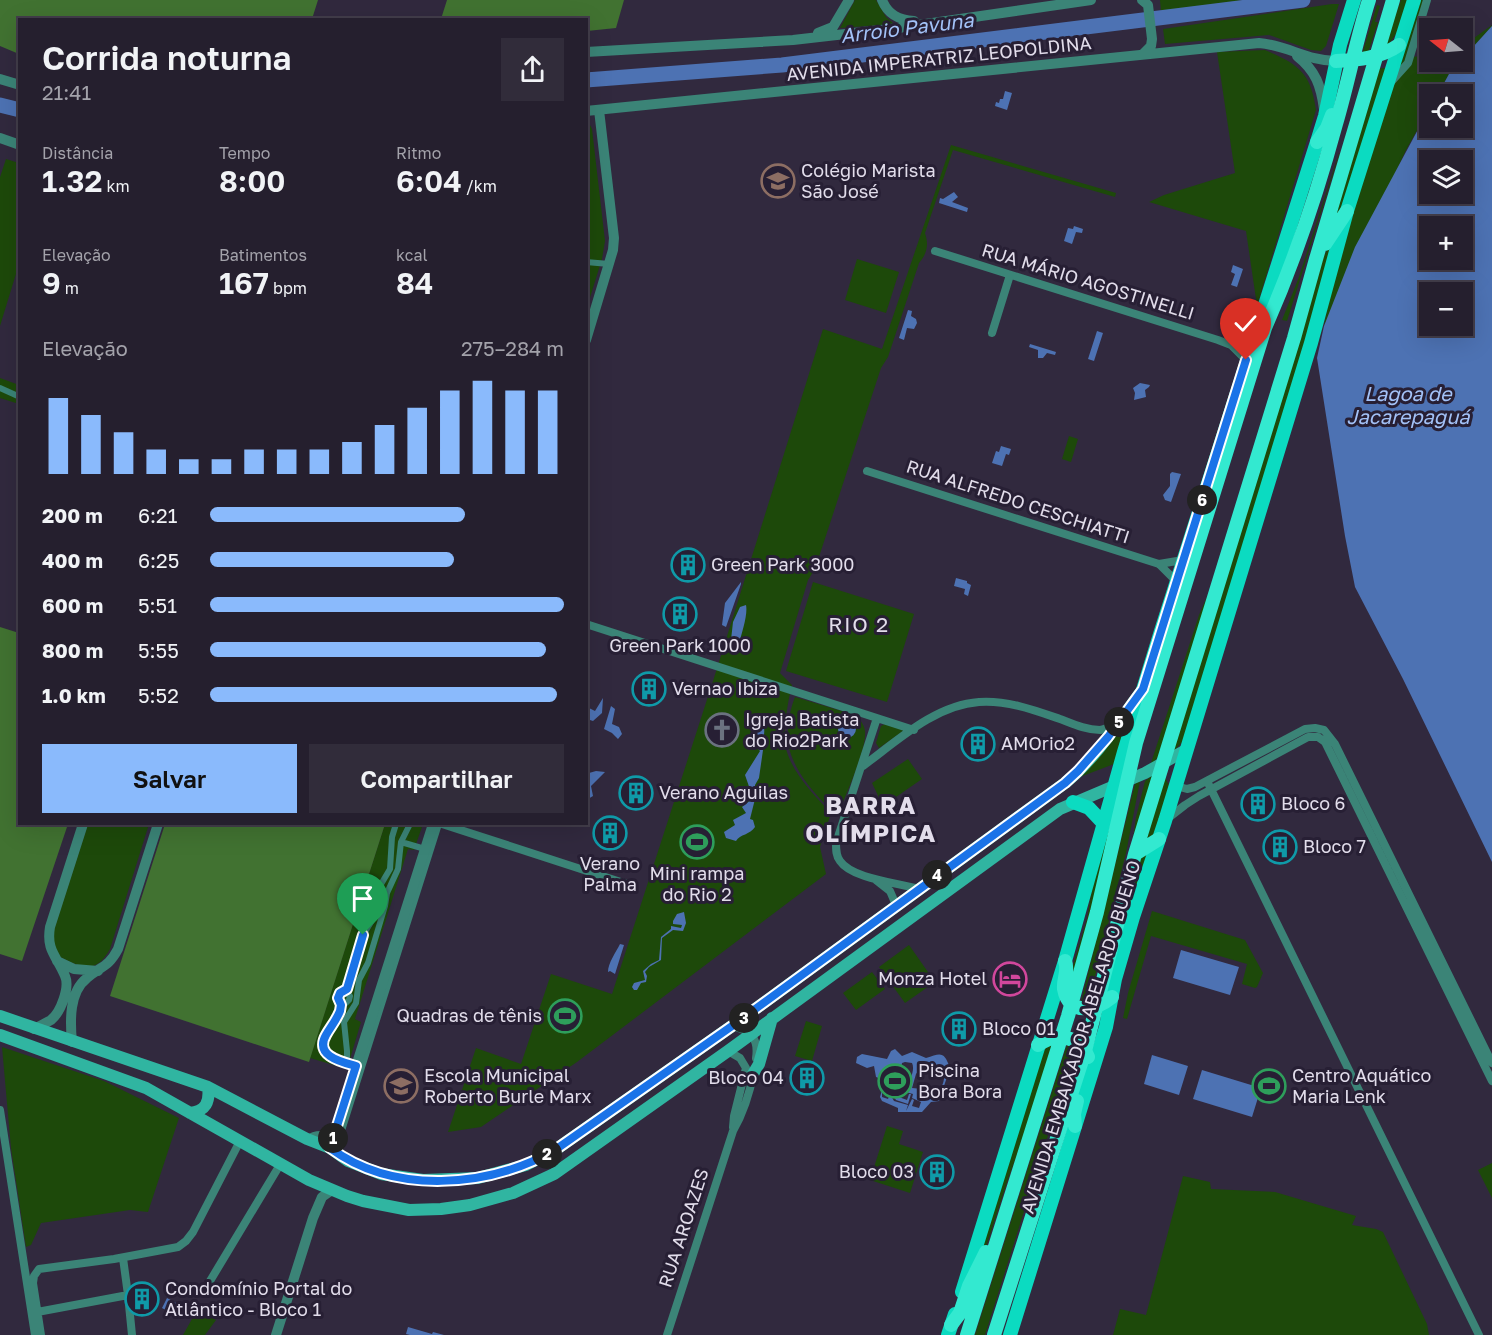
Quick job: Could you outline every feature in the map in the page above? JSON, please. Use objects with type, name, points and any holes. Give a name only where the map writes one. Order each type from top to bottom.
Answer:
[{"type":"highway","name":"AVENIDA EMBAIXADOR ABELARDO BUENO","points":[[994,1335],[1085,1051],[1135,854],[1287,361],[1392,3]]},
{"type":"highway","points":[[1121,783],[1140,732],[1265,328],[1292,265],[1336,124],[1367,6]]},
{"type":"highway","points":[[1336,61],[1376,56],[1399,45]]},
{"type":"highway","points":[[1317,142],[1327,128],[1340,92],[1346,83]]},
{"type":"highway","points":[[1316,259],[1347,211]]},
{"type":"highway","name":"AVENIDA EMBAIXADOR ABELARDO BUENO","points":[[967,1335],[1072,1003],[1097,912],[1121,783]]},
{"type":"highway","points":[[1135,854],[1159,839]]},
{"type":"highway","points":[[1065,961],[1068,971],[1064,990],[1072,1003],[1085,1009],[1096,1008],[1112,997]]},
{"type":"highway","points":[[1038,1045],[1045,1040],[1062,1036],[1075,1040],[1085,1051],[1088,1068],[1074,1111],[1075,1126]]},
{"type":"highway","points":[[950,1330],[960,1313],[969,1286],[988,1247],[1008,1188],[1023,1158]]},
{"type":"main road","name":"AVENIDA EMBAIXADOR ABELARDO BUENO","points":[[1010,1335],[1106,1027],[1115,979],[1133,917],[1176,786],[1311,343],[1347,211],[1412,6]]},
{"type":"main road","points":[[1121,783],[1143,689],[1246,360],[1242,343],[1317,142],[1325,116],[1336,61],[1352,7]]},
{"type":"main road","points":[[0,1016],[208,1087],[330,1148],[358,1166],[381,1174],[402,1178],[446,1180],[478,1178],[502,1173],[526,1165],[555,1150],[732,1026],[1071,778],[1118,724],[1143,689]]},
{"type":"main road","points":[[0,1035],[136,1084],[315,1183],[332,1190],[363,1201],[423,1210],[470,1205],[513,1193],[554,1174],[728,1052],[1060,809],[1162,765],[1186,750]]},
{"type":"main road","name":"AVENIDA EMBAIXADOR ABELARDO BUENO","points":[[950,1330],[1065,961],[1104,824],[1121,783]]},
{"type":"main road","points":[[1073,802],[1089,808],[1104,824]]},
{"type":"main road","points":[[919,889],[948,890]]},
{"type":"main road","points":[[753,1074],[759,1064],[772,1018]]},
{"type":"main road","points":[[190,1113],[201,1111],[206,1107],[209,1099],[208,1087]]},
{"type":"street","points":[[793,40],[833,27],[849,0]]},
{"type":"street","points":[[882,0],[889,13],[901,20],[933,22]]},
{"type":"street","name":"AVENIDA IMPERATRIZ LEOPOLDINA","points":[[588,52],[793,40],[1091,0]]},
{"type":"street","points":[[1142,0],[1148,5],[1150,11],[1152,42],[1143,54]]},
{"type":"street","points":[[1385,88],[1408,63],[1427,0]]},
{"type":"street","name":"AVENIDA IMPERATRIZ LEOPOLDINA","points":[[588,111],[1259,43],[1279,46],[1318,60],[1336,61]]},
{"type":"street","points":[[1293,51],[1317,77],[1322,91],[1325,116]]},
{"type":"street","points":[[0,79],[18,84]]},
{"type":"street","points":[[588,329],[593,303],[610,264],[614,238],[599,110]]},
{"type":"street","points":[[0,138],[18,144]]},
{"type":"street","name":"RUA MÁRIO AGOSTINELLI","points":[[935,251],[1242,343],[1246,360]]},
{"type":"street","points":[[588,262],[610,264]]},
{"type":"street","points":[[992,333],[1010,275]]},
{"type":"street","points":[[0,388],[18,396]]},
{"type":"street","name":"RUA ALFREDO CESCHIATTI","points":[[867,471],[1159,564],[1183,560]]},
{"type":"street","name":"RUA ALFREDO CESCHIATTI","points":[[1159,564],[1176,581]]},
{"type":"street","points":[[588,625],[914,730]]},
{"type":"street","points":[[863,766],[943,711],[977,702],[1019,706],[1089,729],[1104,729],[1118,724]]},
{"type":"street","points":[[877,718],[836,843],[836,852],[840,862],[846,868],[873,878],[919,889]]},
{"type":"street","points":[[1176,786],[1189,789],[1305,729],[1324,730],[1329,735],[1492,1081]]},
{"type":"street","points":[[1165,821],[1211,789],[1308,736],[1318,737],[1337,756]]},
{"type":"street","points":[[1207,781],[1479,1335]]},
{"type":"street","points":[[34,1029],[52,1019],[64,995],[67,979],[49,945],[50,927],[83,825]]},
{"type":"street","points":[[72,1041],[70,1020],[75,996],[85,979],[112,960],[118,949],[158,825]]},
{"type":"street","points":[[356,1066],[330,1058],[324,1048],[326,1034],[332,1028],[340,1011],[340,1002],[346,1003],[349,1000],[350,996],[344,991],[363,935],[375,916],[377,891],[390,869],[392,837],[396,825]]},
{"type":"street","points":[[344,1063],[347,1058],[344,1022],[357,1003],[359,980],[368,963],[386,906],[387,893],[398,869],[400,842],[409,825]]},
{"type":"street","points":[[330,1148],[433,825]]},
{"type":"street","points":[[308,1139],[312,1135],[340,1137],[441,825]]},
{"type":"street","points":[[444,825],[630,885]]},
{"type":"street","points":[[400,842],[425,849]]},
{"type":"street","points":[[873,878],[890,891],[896,906]]},
{"type":"street","points":[[57,961],[66,967],[98,971]]},
{"type":"street","points":[[1454,997],[1492,1063]]},
{"type":"street","points":[[732,1026],[751,1035]]},
{"type":"street","name":"RUA AROAZES","points":[[667,1335],[733,1131],[741,1118],[753,1074],[757,1046],[751,1035]]},
{"type":"street","name":"RUA AROAZES","points":[[728,1052],[740,1058],[746,1068],[734,1116],[733,1131]]},
{"type":"street","points":[[0,1110],[34,1312],[41,1335]]},
{"type":"street","points":[[35,1335],[33,1283],[34,1276],[39,1269],[123,1258],[178,1247],[186,1241],[240,1141]]},
{"type":"street","points":[[204,1291],[281,1163]]},
{"type":"street","points":[[313,1218],[317,1196],[315,1183]]},
{"type":"street","points":[[276,1335],[313,1218],[322,1197],[332,1190]]},
{"type":"street","points":[[123,1258],[132,1335]]},
{"type":"street","points":[[34,1312],[128,1295]]},
{"type":"green space","points":[[0,0],[318,0],[312,18],[18,18],[18,54],[0,46]]},
{"type":"green space","points":[[447,0],[624,0],[616,28],[588,31],[588,18],[441,18]]},
{"type":"green space","points":[[855,0],[876,0],[886,17],[894,24],[840,28]]},
{"type":"green space","points":[[1160,0],[1244,0],[1161,11]]},
{"type":"green space","points":[[1401,0],[1408,0],[1402,20],[1393,39],[1383,49]]},
{"type":"green space","points":[[1419,0],[1424,0],[1406,57],[1419,56],[1419,72],[1451,72],[1444,84],[1419,84],[1419,127],[1324,326],[1333,277]]},
{"type":"green space","points":[[1339,4],[1326,46],[1321,51],[1311,50],[1269,35],[1165,44],[1163,29]]},
{"type":"green space","points":[[1377,5],[1380,6],[1375,22],[1378,22],[1368,53],[1362,54]]},
{"type":"green space","points":[[1492,25],[1473,47],[1473,39]]},
{"type":"green space","points":[[1265,50],[1286,60],[1301,71],[1311,87],[1316,110],[1257,306],[1246,231],[1149,202],[1164,195],[1235,173],[1217,52]]},
{"type":"green space","points":[[1377,69],[1387,69],[1347,197],[1329,232]]},
{"type":"green space","points":[[588,121],[592,129],[605,241],[602,259],[588,304]]},
{"type":"green space","points":[[951,145],[1116,193],[1115,197],[953,150],[925,233],[927,245],[925,253],[919,263],[888,357],[881,368],[815,569],[808,580],[780,673],[792,685],[785,734],[789,758],[805,784],[831,813],[820,847],[826,874],[577,1062],[481,1127],[448,1132],[476,1048],[521,1064],[551,974],[612,994],[823,329],[882,349]]},
{"type":"green space","points":[[1339,153],[1287,321],[1282,320],[1299,277]]},
{"type":"green space","points":[[6,159],[18,163],[18,267],[0,326],[0,177]]},
{"type":"green space","points":[[1332,240],[1308,342],[1183,741],[1173,752],[1316,272]]},
{"type":"green space","points":[[857,259],[899,272],[886,313],[845,300]]},
{"type":"green space","points":[[0,378],[18,385],[18,404],[0,398]]},
{"type":"green space","points":[[1069,436],[1078,439],[1071,462],[1062,459]]},
{"type":"green space","points":[[813,582],[914,614],[887,702],[786,671]]},
{"type":"green space","points":[[1210,590],[1158,757],[1150,766],[1199,615]]},
{"type":"green space","points":[[0,627],[18,633],[18,825],[68,825],[22,961],[0,954]]},
{"type":"green space","points":[[795,697],[855,715],[864,726],[863,749],[838,815],[808,784],[791,756],[788,728]]},
{"type":"green space","points":[[1130,711],[1114,764],[1072,780]]},
{"type":"green space","points":[[885,724],[903,731],[879,748],[876,743],[881,726]]},
{"type":"green space","points":[[908,759],[922,779],[883,806],[872,783]]},
{"type":"green space","points":[[1163,774],[1169,785],[1155,834],[1143,842]]},
{"type":"green space","points":[[1153,775],[1132,848],[1136,817],[1145,781]]},
{"type":"green space","points":[[1140,781],[1126,853],[1088,1004],[1081,1002],[1135,784]]},
{"type":"green space","points":[[1118,793],[1091,916],[1070,985],[1069,979],[1087,919],[1093,884]]},
{"type":"green space","points":[[88,825],[149,825],[110,949],[104,958],[93,966],[81,966],[58,956],[52,936]]},
{"type":"green space","points":[[165,825],[385,825],[309,1062],[110,996]]},
{"type":"green space","points":[[385,825],[423,825],[414,850],[408,849],[355,1019],[361,1022],[347,1069],[310,1058]]},
{"type":"green space","points":[[1149,850],[1106,992],[1139,860]]},
{"type":"green space","points":[[1152,911],[1245,940],[1263,973],[1257,987],[1242,984],[1247,964],[1151,936],[1127,1019],[1123,1018]]},
{"type":"green space","points":[[909,945],[935,982],[905,1003],[879,967]]},
{"type":"green space","points":[[872,972],[885,989],[856,1010],[843,993]]},
{"type":"green space","points":[[806,1021],[822,1026],[812,1061],[795,1056]]},
{"type":"green space","points":[[1052,1044],[1036,1104],[986,1247],[973,1273],[1040,1057]]},
{"type":"green space","points":[[1069,1044],[1075,1050],[985,1335],[975,1335],[1066,1048]]},
{"type":"green space","points":[[2,1047],[104,1081],[179,1118],[148,1212],[130,1210],[41,1223],[31,1245],[26,1247],[11,1148]]},
{"type":"green space","points":[[887,1126],[903,1131],[899,1144],[923,1152],[910,1193],[870,1180]]},
{"type":"green space","points":[[1492,1163],[1492,1198],[1478,1170]]},
{"type":"green space","points":[[1183,1176],[1210,1182],[1211,1189],[1275,1192],[1356,1216],[1352,1225],[1383,1232],[1427,1324],[1429,1335],[1113,1335],[1120,1309],[1146,1315]]},
{"type":"green space","points":[[197,1310],[216,1320],[205,1335],[183,1335]]},
{"type":"water","name":"Lagoa de Jacarepaguá","points":[[1492,26],[1492,862],[1403,679],[1355,587],[1317,358],[1324,326],[1355,247],[1419,128],[1419,138],[1473,138],[1473,84],[1444,84],[1451,72],[1473,72],[1473,47]]},
{"type":"water","points":[[1005,91],[1012,93],[1007,110],[995,106],[996,102],[999,103],[1000,99],[1003,99]]},
{"type":"water","points":[[954,192],[958,197],[952,202],[968,208],[967,212],[939,203],[940,198],[943,199]]},
{"type":"water","points":[[1074,226],[1083,229],[1082,233],[1076,232],[1072,244],[1064,241],[1068,228],[1073,229]]},
{"type":"water","points":[[1233,265],[1243,269],[1237,287],[1231,285],[1235,274],[1231,272]]},
{"type":"water","points":[[908,310],[912,311],[911,316],[916,319],[917,323],[914,329],[907,328],[904,340],[899,338]]},
{"type":"water","points":[[1097,331],[1103,333],[1094,361],[1088,359]]},
{"type":"water","points":[[1030,344],[1056,352],[1055,355],[1047,353],[1043,358],[1038,358],[1038,350],[1029,347]]},
{"type":"water","points":[[1140,383],[1150,385],[1145,390],[1146,397],[1134,400],[1133,388]]},
{"type":"water","points":[[1001,446],[1011,449],[1009,455],[1006,454],[1002,466],[992,463],[996,451],[999,452]]},
{"type":"water","points":[[1172,472],[1181,474],[1171,502],[1165,500],[1163,495],[1170,486]]},
{"type":"water","points":[[956,578],[967,581],[971,585],[968,596],[964,594],[965,589],[954,586]]},
{"type":"water","points":[[741,582],[726,627],[722,625],[725,603]]},
{"type":"water","points":[[746,605],[743,629],[739,643],[736,644],[731,640],[733,622],[740,607]]},
{"type":"water","points":[[603,698],[602,713],[593,721],[588,719],[588,708],[595,711]]},
{"type":"water","points":[[611,706],[615,709],[612,724],[619,727],[622,734],[618,739],[604,729]]},
{"type":"water","points":[[843,720],[851,720],[856,725],[854,736],[843,738],[838,733],[838,725]]},
{"type":"water","points":[[756,725],[764,727],[764,730],[763,737],[759,747],[763,750],[759,778],[755,785],[755,799],[750,819],[753,820],[755,827],[736,841],[726,838],[724,832],[735,825],[733,820],[746,813],[742,807],[753,798],[745,775],[760,751],[755,745],[762,739],[753,731]]},
{"type":"water","points":[[605,772],[591,786],[593,796],[588,799],[588,776],[589,773]]},
{"type":"water","points":[[684,912],[686,923],[683,931],[673,930],[662,938],[661,960],[649,967],[645,972],[646,982],[641,983],[637,990],[634,990],[632,987],[634,983],[645,980],[643,971],[659,960],[661,937],[671,929],[671,926],[681,928],[682,925],[673,924],[673,921],[677,914]]},
{"type":"water","points":[[620,944],[624,945],[615,974],[608,972],[611,961]]},
{"type":"water","points":[[1181,950],[1239,967],[1230,995],[1173,978]]},
{"type":"water","name":"Piscina Bora Bora","points":[[895,1049],[902,1056],[912,1052],[926,1058],[939,1054],[944,1056],[950,1068],[956,1071],[955,1073],[949,1071],[939,1101],[931,1102],[922,1112],[898,1112],[898,1108],[882,1101],[880,1097],[882,1090],[888,1086],[894,1087],[895,1084],[876,1077],[874,1066],[867,1068],[856,1063],[857,1057],[862,1054],[887,1059],[891,1051]],"holes":[[[902,1063],[912,1063],[913,1068],[906,1085],[903,1082],[906,1074],[901,1068]],[[919,1070],[930,1073],[937,1070],[944,1074],[940,1089],[932,1093],[912,1088]]]},
{"type":"water","points":[[1152,1055],[1188,1066],[1179,1095],[1144,1084]]},
{"type":"water","points":[[1202,1070],[1261,1088],[1252,1117],[1193,1099]]},
{"type":"water","points":[[167,1298],[178,1304],[173,1314],[162,1308]]},
{"type":"water","points":[[408,1327],[444,1335],[410,1335],[406,1334]]},
{"type":"pier","points":[[882,1089],[891,1092],[896,1100],[908,1104],[911,1094],[907,1100],[896,1096],[898,1090],[913,1094],[912,1098],[921,1102],[919,1108],[912,1106],[914,1100],[912,1099],[906,1111],[908,1105],[894,1101],[890,1094],[888,1099],[882,1097]]},
{"type":"waterway","name":"Arroio Pavuna","points":[[588,80],[782,65],[1303,0]]},
{"type":"waterway","name":"Arroio Pavuna","points":[[0,105],[18,110]]},
{"type":"place","name":"Colégio Marista São José","points":[[778,181]]},
{"type":"place","name":"Green Park 3000","points":[[688,565]]},
{"type":"place","name":"Green Park 1000","points":[[680,614]]},
{"type":"place","name":"Vernao Ibiza","points":[[649,689]]},
{"type":"place","name":"Igreja Batista do Rio2Park","points":[[722,730]]},
{"type":"place","name":"AMOrio2","points":[[978,744]]},
{"type":"place","name":"Verano Aguilas","points":[[636,793]]},
{"type":"place","name":"Bloco 6","points":[[1258,804]]},
{"type":"place","name":"Verano Palma","points":[[610,833]]},
{"type":"place","name":"Mini rampa do Rio 2","points":[[697,842]]},
{"type":"place","name":"Bloco 7","points":[[1280,847]]},
{"type":"place","name":"Monza Hotel","points":[[1010,979]]},
{"type":"place","name":"Quadras de tênis","points":[[565,1016]]},
{"type":"place","name":"Bloco 01","points":[[959,1029]]},
{"type":"place","name":"Bloco 04","points":[[807,1078]]},
{"type":"place","name":"Piscina Bora Bora","points":[[895,1081]]},
{"type":"place","name":"Escola Municipal Roberto Burle Marx","points":[[401,1086]]},
{"type":"place","name":"Centro Aquático Maria Lenk","points":[[1269,1086]]},
{"type":"place","name":"Bloco 03","points":[[937,1172]]},
{"type":"place","name":"Condomínio Portal do Atlântico - Bloco 1","points":[[142,1299]]},
{"type":"district","name":"RIO 2","points":[[859,625]]},
{"type":"district","name":"BARRA OLÍMPICA","points":[[871,820]]},
{"type":"route","points":[[363,935],[347,989],[340,993],[338,998],[341,1005],[337,1020],[326,1034],[324,1041],[324,1048],[330,1058],[356,1066],[330,1148],[348,1161],[381,1174],[423,1180],[478,1178],[502,1173],[526,1165],[555,1150],[732,1026],[1065,783],[1108,737],[1143,689],[1246,360]]}]
